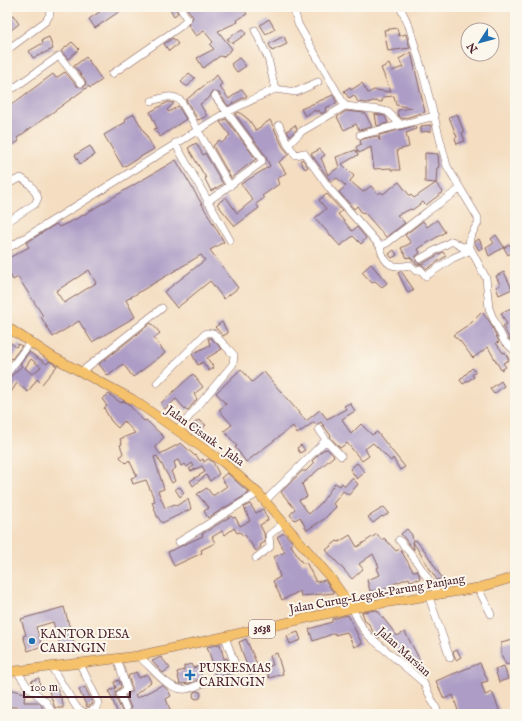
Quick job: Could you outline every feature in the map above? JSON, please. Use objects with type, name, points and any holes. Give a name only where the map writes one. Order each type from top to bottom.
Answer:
[{"type":"main road","name":"Jalan Cisauk - Jaha","points":[[7,327],[53,358],[132,399],[223,462],[258,493],[329,576],[352,608]]},
{"type":"main road","name":"Jalan Curug–Legok–Parung Panjang","points":[[7,672],[52,668],[138,656],[352,608],[429,597],[478,588],[515,577]]},
{"type":"street","points":[[7,50],[46,21],[50,14],[49,7]]},
{"type":"street","points":[[112,74],[181,26],[186,19],[180,7]]},
{"type":"street","points":[[295,7],[295,14],[298,24],[345,106]]},
{"type":"street","points":[[400,7],[408,26],[435,116],[447,166],[478,218],[478,223],[470,237],[470,248],[486,278],[488,304],[492,316],[504,340],[515,351]]},
{"type":"street","points":[[255,30],[268,58],[275,89]]},
{"type":"street","points":[[7,90],[14,88],[59,56],[81,83]]},
{"type":"street","points":[[7,250],[175,143],[227,112],[275,89],[296,92],[318,82]]},
{"type":"street","points":[[152,102],[169,96],[176,97],[181,101],[230,186]]},
{"type":"street","points":[[207,202],[262,162],[215,96]]},
{"type":"street","points":[[288,145],[302,131],[345,106],[388,112],[400,124]]},
{"type":"street","points":[[360,135],[435,116]]},
{"type":"street","points":[[279,125],[288,145],[296,155],[304,153],[329,188],[380,246],[386,261],[392,266],[400,268],[410,265],[416,271],[420,269],[426,276],[470,248]]},
{"type":"street","points":[[175,143],[207,202],[230,240]]},
{"type":"street","points":[[7,184],[21,178],[30,183],[38,198],[35,204],[7,222]]},
{"type":"street","points":[[380,246],[387,243],[428,211],[460,190]]},
{"type":"street","points":[[420,259],[452,241],[462,247],[470,248]]},
{"type":"street","points":[[81,372],[162,308]]},
{"type":"street","points":[[157,383],[206,333],[213,333],[234,355],[233,364],[178,430]]},
{"type":"street","points":[[7,373],[30,343]]},
{"type":"street","points":[[318,429],[341,456]]},
{"type":"street","points":[[265,501],[326,440]]},
{"type":"street","points":[[179,542],[258,493]]},
{"type":"street","points":[[256,558],[270,547],[269,535],[284,523]]},
{"type":"street","points":[[399,540],[412,555],[439,595]]},
{"type":"street","points":[[478,588],[491,614]]},
{"type":"street","points":[[429,597],[450,658]]},
{"type":"street","name":"Jalan Marsian","points":[[352,608],[363,629],[370,638],[423,682],[439,714]]},
{"type":"street","points":[[225,637],[236,668]]},
{"type":"street","points":[[138,656],[157,674],[176,687],[186,689],[204,682]]},
{"type":"street","points":[[117,658],[127,689],[120,694],[126,709]]},
{"type":"street","points":[[52,668],[76,708],[85,713],[96,709],[99,703],[80,664]]},
{"type":"street","points":[[17,671],[27,686],[41,696],[53,714]]},
{"type":"building","points":[[107,7],[126,7],[95,28],[89,19]]},
{"type":"building","points":[[169,7],[175,7],[178,13],[174,16]]},
{"type":"building","points":[[186,7],[242,7],[247,14],[237,20],[238,22],[218,31],[232,49],[223,57],[220,56],[203,68],[197,58],[214,49],[210,45],[213,42],[204,31],[196,36],[188,25],[193,17]]},
{"type":"building","points":[[13,15],[19,24],[7,33],[7,19]]},
{"type":"building","points":[[269,19],[275,29],[266,34],[260,25]]},
{"type":"building","points":[[397,28],[399,36],[406,34],[410,48],[388,51],[384,30]]},
{"type":"building","points":[[243,29],[246,34],[233,43],[227,39]]},
{"type":"building","points":[[284,36],[287,44],[272,51],[269,44]]},
{"type":"building","points":[[49,37],[53,49],[33,58],[29,51],[43,43],[42,40]]},
{"type":"building","points":[[173,38],[178,44],[169,51],[164,44]]},
{"type":"building","points":[[72,42],[79,49],[68,59],[61,51]]},
{"type":"building","points":[[411,52],[425,112],[402,119],[397,114],[398,110],[412,108],[396,105],[394,96],[383,97],[382,102],[373,101],[367,103],[358,102],[354,95],[349,98],[344,91],[350,87],[351,90],[362,83],[368,93],[374,90],[391,92],[381,68],[389,64],[392,71],[403,67],[399,59]]},
{"type":"building","points":[[86,57],[102,80],[90,88],[89,86],[17,138],[19,141],[7,149],[7,108],[53,74],[56,78],[65,72],[77,86],[84,87],[86,84],[85,80],[74,66]]},
{"type":"building","points":[[239,58],[246,66],[237,72],[231,64]]},
{"type":"building","points":[[189,73],[195,78],[188,86],[186,86],[181,82]]},
{"type":"building","points":[[217,75],[222,84],[219,86],[229,99],[242,89],[247,96],[228,106],[219,93],[212,92],[210,97],[200,104],[207,116],[198,120],[186,100]]},
{"type":"building","points":[[333,95],[337,103],[325,108],[326,111],[321,114],[319,110],[316,112],[315,110],[305,116],[301,109]]},
{"type":"building","points":[[168,102],[174,103],[167,110],[169,112],[178,106],[186,119],[160,137],[154,129],[157,128],[150,112]]},
{"type":"building","points":[[346,111],[365,113],[372,127],[359,130],[356,124],[344,130],[337,117]]},
{"type":"building","points":[[239,112],[249,120],[256,130],[270,120],[283,147],[289,154],[279,162],[286,173],[277,179],[279,184],[262,196],[264,198],[256,204],[259,208],[235,226],[217,204],[226,197],[237,213],[253,200],[241,184],[270,166],[265,155],[235,114]]},
{"type":"building","points":[[134,114],[154,149],[123,167],[104,135],[126,122],[125,119]]},
{"type":"building","points":[[375,114],[385,116],[388,123],[377,126]]},
{"type":"building","points":[[457,114],[464,132],[462,133],[465,141],[457,144],[455,138],[457,137],[449,117]]},
{"type":"building","points":[[226,119],[256,159],[231,178],[213,146],[219,140],[222,143],[230,135],[220,122]]},
{"type":"building","points":[[295,125],[297,129],[290,136],[287,131]]},
{"type":"building","points":[[431,125],[431,131],[421,132],[421,126]]},
{"type":"building","points":[[415,126],[416,129],[406,133],[409,147],[397,150],[400,170],[391,170],[391,168],[374,169],[371,147],[359,153],[356,147],[361,144],[360,141],[363,139],[377,136],[380,141],[379,135]]},
{"type":"building","points":[[196,143],[203,155],[205,153],[223,184],[211,191],[205,179],[206,178],[188,148]]},
{"type":"building","points":[[90,146],[95,155],[80,164],[75,155]]},
{"type":"building","points":[[320,149],[325,155],[321,158],[328,175],[339,167],[336,157],[356,150],[358,155],[342,164],[354,176],[350,181],[363,192],[371,186],[378,194],[381,192],[383,194],[399,182],[410,196],[411,195],[414,198],[436,183],[443,192],[426,205],[423,202],[412,210],[411,209],[397,215],[405,223],[386,237],[364,212],[362,213],[357,206],[354,209],[339,192],[346,186],[337,178],[331,182],[311,154]]},
{"type":"building","points":[[425,153],[438,154],[439,167],[437,168],[436,183],[425,182]]},
{"type":"building","points":[[302,159],[308,167],[305,169],[300,161]]},
{"type":"building","points":[[176,160],[224,242],[210,250],[238,288],[224,299],[210,281],[177,308],[164,292],[205,260],[201,255],[126,300],[135,317],[92,342],[79,321],[53,337],[41,317],[43,316],[18,277],[13,280],[7,269],[7,259],[29,247],[26,243],[56,224],[59,227],[78,218]],"holes":[[[89,270],[96,283],[64,303],[56,291]]]},
{"type":"building","points":[[327,194],[342,211],[338,214],[352,231],[357,227],[366,238],[361,244],[353,236],[340,246],[315,218],[326,209],[319,200]]},
{"type":"building","points":[[437,220],[445,232],[418,249],[420,253],[416,256],[416,261],[422,264],[443,252],[446,256],[427,269],[422,265],[417,265],[410,257],[407,258],[401,248],[411,243],[405,235],[423,221],[427,227]]},
{"type":"building","points":[[496,235],[504,247],[489,256],[486,248],[494,243],[491,239]]},
{"type":"building","points":[[479,239],[483,248],[479,250],[474,242]]},
{"type":"building","points":[[509,244],[514,251],[508,255],[504,248]]},
{"type":"building","points":[[394,250],[397,255],[392,258],[389,254]]},
{"type":"building","points":[[371,264],[387,283],[382,287],[375,281],[372,283],[362,272]]},
{"type":"building","points":[[401,271],[414,290],[408,293],[398,273]]},
{"type":"building","points":[[504,272],[512,289],[499,295],[496,287],[500,285],[496,276]]},
{"type":"building","points":[[515,306],[515,330],[513,332],[515,336],[510,340],[503,326],[507,324],[501,313]]},
{"type":"building","points":[[482,312],[490,322],[499,342],[496,343],[503,353],[505,352],[509,360],[503,363],[506,367],[501,370],[488,347],[473,358],[460,341],[453,335],[471,323]]},
{"type":"building","points":[[222,322],[228,333],[223,336],[215,327]]},
{"type":"building","points":[[151,323],[160,333],[154,338],[165,353],[133,377],[123,364],[108,376],[99,364]]},
{"type":"building","points":[[208,338],[211,338],[222,349],[207,358],[214,368],[209,371],[203,362],[198,365],[192,354],[210,345]]},
{"type":"building","points":[[7,340],[16,347],[18,344],[22,346],[12,359],[7,355]]},
{"type":"building","points":[[29,352],[47,364],[49,361],[57,366],[42,384],[37,379],[28,392],[17,383],[11,392],[7,389],[7,380],[22,366],[20,364]],"holes":[[[31,359],[41,367],[32,374],[25,368]]]},
{"type":"building","points":[[472,368],[476,372],[472,375],[474,377],[463,384],[460,380]]},
{"type":"building","points":[[241,369],[252,382],[264,372],[306,421],[320,410],[327,419],[346,409],[344,406],[350,403],[355,411],[342,419],[351,434],[361,424],[372,435],[377,432],[405,467],[400,470],[393,458],[391,461],[373,443],[365,449],[369,456],[362,461],[347,443],[340,448],[330,437],[331,436],[321,422],[316,425],[314,422],[297,434],[293,426],[246,462],[235,447],[237,446],[224,431],[232,425],[219,410],[226,404],[216,393]]},
{"type":"building","points":[[193,374],[203,387],[194,394],[197,399],[187,411],[176,399],[165,409],[161,403]]},
{"type":"building","points":[[501,381],[504,386],[494,394],[490,389]]},
{"type":"building","points":[[109,394],[121,403],[123,401],[128,404],[144,421],[146,420],[164,437],[155,447],[160,454],[181,443],[195,456],[196,455],[200,461],[203,459],[204,462],[208,459],[213,462],[219,474],[210,481],[206,475],[193,486],[190,481],[205,472],[202,466],[191,471],[189,469],[194,466],[192,463],[187,467],[185,464],[181,466],[178,460],[174,462],[176,468],[171,471],[175,481],[172,483],[157,456],[154,457],[164,489],[158,491],[165,508],[175,504],[176,506],[188,499],[191,509],[162,523],[157,516],[152,502],[155,501],[146,480],[133,484],[131,478],[137,476],[129,460],[126,463],[120,457],[123,453],[120,445],[122,444],[120,439],[135,433],[124,421],[118,428],[111,421],[104,408],[107,406],[102,399]]},
{"type":"building","points":[[199,420],[206,425],[198,433],[192,425]]},
{"type":"building","points":[[301,445],[305,450],[300,453],[297,448]]},
{"type":"building","points":[[327,449],[334,456],[302,484],[307,497],[299,500],[309,514],[321,503],[335,483],[340,486],[342,483],[345,486],[352,478],[358,484],[349,495],[343,491],[333,504],[336,507],[323,520],[307,530],[300,517],[295,520],[290,515],[295,509],[281,492],[302,471],[306,471],[314,463],[312,461],[323,450]]},
{"type":"building","points":[[357,463],[365,472],[357,479],[350,469]]},
{"type":"building","points":[[227,473],[249,493],[208,518],[204,511],[209,508],[197,494],[207,488],[212,495],[214,495],[227,486],[221,478]]},
{"type":"building","points":[[180,487],[184,493],[180,497],[175,489]]},
{"type":"building","points":[[250,504],[256,513],[263,509],[268,520],[260,525],[264,533],[265,542],[260,545],[261,547],[256,551],[245,535],[243,536],[240,532],[237,533],[234,528],[225,535],[222,531],[212,537],[215,543],[201,550],[202,553],[174,566],[168,552],[203,536],[202,534],[231,516],[233,518],[235,517],[240,526],[250,521],[244,507]]},
{"type":"building","points":[[384,507],[389,513],[373,523],[368,517]]},
{"type":"building","points":[[407,529],[412,535],[414,550],[401,534]]},
{"type":"building","points":[[284,533],[293,543],[291,545],[303,564],[306,562],[316,582],[325,580],[334,593],[301,596],[300,591],[282,600],[273,581],[280,577],[274,557],[285,552],[277,537]]},
{"type":"building","points":[[377,534],[382,540],[384,538],[396,551],[400,549],[413,571],[417,571],[419,574],[420,579],[410,581],[409,578],[388,586],[383,590],[370,591],[367,580],[380,575],[377,568],[379,567],[373,554],[359,564],[363,569],[352,579],[326,550],[337,541],[339,542],[350,535],[357,547]]},
{"type":"building","points":[[416,540],[425,551],[442,578],[437,580],[413,542]]},
{"type":"building","points":[[64,607],[75,647],[62,651],[53,622],[36,627],[42,646],[28,651],[23,636],[26,635],[21,619]]},
{"type":"building","points":[[377,610],[397,636],[405,632],[423,666],[417,670],[409,655],[404,659],[401,657],[385,634],[379,638],[374,634],[369,624],[365,621],[362,612]]},
{"type":"building","points":[[348,615],[362,644],[354,647],[347,632],[335,635],[335,633],[313,641],[309,629],[332,622],[332,619]]},
{"type":"building","points":[[298,632],[301,640],[290,644],[287,636]]},
{"type":"building","points":[[246,639],[260,671],[250,675],[239,642]]},
{"type":"building","points":[[513,640],[515,662],[506,665],[501,654],[501,643]]},
{"type":"building","points":[[220,644],[224,659],[227,658],[231,669],[235,672],[216,678],[214,672],[216,672],[207,647]]},
{"type":"building","points":[[457,650],[461,657],[456,660],[453,652]]},
{"type":"building","points":[[277,653],[283,674],[269,678],[266,667],[273,665],[270,656]]},
{"type":"building","points":[[161,657],[170,668],[163,673],[152,661]]},
{"type":"building","points":[[480,663],[488,681],[481,683],[485,695],[492,692],[501,714],[459,714],[453,695],[444,699],[436,681]]},
{"type":"building","name":"PUSKESMAS CARINGIN","points":[[191,664],[193,668],[199,666],[202,678],[190,683],[180,684],[177,672],[184,670],[184,666]]},
{"type":"building","points":[[504,666],[508,679],[499,682],[495,669]]},
{"type":"building","points":[[136,672],[139,678],[147,674],[151,682],[135,695],[137,698],[162,685],[168,690],[171,696],[166,699],[171,712],[166,714],[125,714],[128,713],[131,708],[126,696],[132,691],[128,676]]},
{"type":"building","points":[[39,678],[40,686],[36,687],[31,681]]},
{"type":"building","points":[[221,679],[222,685],[216,686],[215,681]]},
{"type":"building","points":[[119,680],[121,687],[116,691],[115,696],[125,714],[118,714],[109,691],[116,688],[114,682]]},
{"type":"building","points":[[85,687],[93,704],[87,707],[79,690]]},
{"type":"building","points":[[57,688],[63,708],[55,708],[49,691]]},
{"type":"building","points":[[9,689],[25,693],[24,702],[38,702],[42,706],[43,714],[26,714],[25,710],[18,709],[18,707],[8,707]]},
{"type":"building","points":[[195,691],[199,691],[201,695],[199,699],[195,699],[193,697],[193,693]]},
{"type":"place","name":"KANTOR DESA CARINGIN","points":[[32,641]]},
{"type":"place","name":"PUSKESMAS CARINGIN","points":[[190,675]]}]
